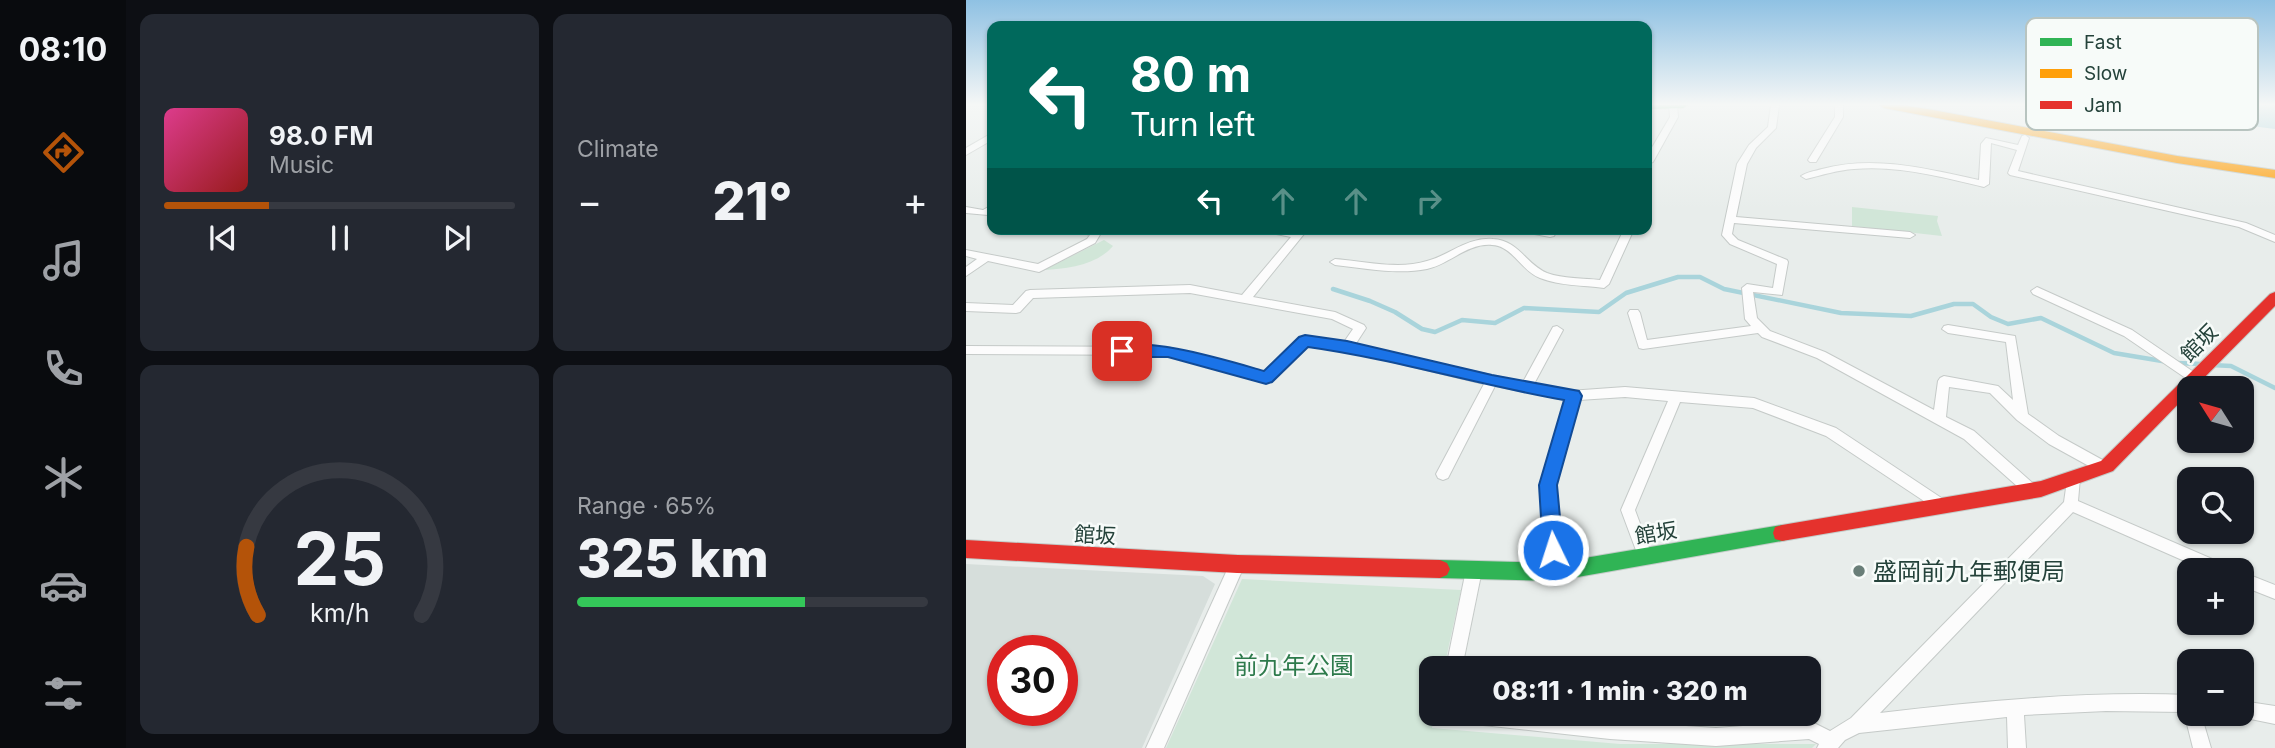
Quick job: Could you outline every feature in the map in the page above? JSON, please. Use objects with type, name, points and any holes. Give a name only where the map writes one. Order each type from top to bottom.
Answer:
[{"type":"main road","points":[[2078,140],[2206,167],[2275,174]]},
{"type":"main road","name":"館坂","points":[[966,549],[1237,564],[1555,572],[2031,490],[2103,467],[2275,296]]},
{"type":"street","points":[[966,152],[986,140]]},
{"type":"street","points":[[1652,155],[1661,140]]},
{"type":"street","points":[[1759,140],[1742,164],[1727,236],[1734,242],[1783,262],[1778,292],[1747,288],[1751,319],[1766,334],[1821,355],[1969,435],[2031,490]]},
{"type":"street","points":[[1813,160],[1825,140]]},
{"type":"street","points":[[1806,176],[1848,166],[1890,165],[1984,184],[1984,144],[1989,140],[2023,143],[2013,173],[2242,225],[2275,239]]},
{"type":"street","points":[[966,210],[987,212]]},
{"type":"street","points":[[1730,220],[1910,235]]},
{"type":"street","points":[[966,253],[1039,268],[1091,241],[1095,235]]},
{"type":"street","points":[[1246,298],[1298,235]]},
{"type":"street","points":[[1469,243],[1470,235]]},
{"type":"street","points":[[1335,262],[1417,267],[1442,260],[1469,243],[1498,242],[1519,253],[1530,267],[1542,275],[1604,284],[1626,235]]},
{"type":"street","points":[[966,272],[986,257]]},
{"type":"street","points":[[966,307],[1016,309],[1030,294],[1191,289],[1335,316],[1360,327],[1347,347]]},
{"type":"street","points":[[2036,291],[2203,369]]},
{"type":"street","points":[[1634,313],[1643,345],[1761,329]]},
{"type":"street","points":[[1948,329],[2011,339],[2022,416]]},
{"type":"street","points":[[1526,388],[1557,330]]},
{"type":"street","points":[[966,350],[1168,351],[1266,377],[1305,341],[1347,347],[1492,382],[1573,396],[1625,392],[1754,402],[1831,432],[1941,505]]},
{"type":"street","points":[[1939,419],[1944,381],[1994,389],[2022,416],[2054,440],[2103,467]]},
{"type":"street","points":[[1443,474],[1492,382]]},
{"type":"street","points":[[1555,572],[1548,485],[1573,396]]},
{"type":"street","points":[[1645,556],[1628,510],[1676,397]]},
{"type":"street","points":[[1574,726],[1716,737],[1810,730],[1829,745],[1857,724],[2071,504],[2073,478]]},
{"type":"street","points":[[2071,504],[2194,558]]},
{"type":"street","points":[[1155,748],[1237,564]]},
{"type":"street","points":[[1456,656],[1474,570]]},
{"type":"street","points":[[2254,584],[2275,592]]},
{"type":"street","points":[[1857,724],[2015,707],[2177,703]]},
{"type":"street","points":[[2015,707],[2017,748]]},
{"type":"street","points":[[2254,712],[2275,715]]},
{"type":"street","points":[[2196,726],[2202,748]]},
{"type":"shaded area","points":[[966,564],[1203,576],[1215,584],[1142,748],[966,748]]},
{"type":"green space","points":[[1852,207],[1938,216],[1942,236],[1852,226]]},
{"type":"green space","points":[[1104,240],[1113,246],[1099,258],[1072,267],[1044,270]]},
{"type":"green space","name":"前九年公園","points":[[1242,579],[1461,590],[1447,656],[1419,656],[1419,726],[1620,744],[1816,744],[1812,748],[1166,748]]},
{"type":"waterway","points":[[1333,289],[1370,301],[1395,312],[1422,329],[1435,332],[1462,320],[1495,323],[1524,308],[1599,312],[1626,293],[1678,277],[1700,277],[1724,289],[1841,313],[1911,316],[1954,304],[1973,304],[1991,317],[2008,324],[2041,318],[2114,353],[2168,362]]},
{"type":"waterway","points":[[2176,363],[2202,364]]},
{"type":"waterway","points":[[2211,365],[2231,366],[2275,388]]},
{"type":"traffic: fast","points":[[1440,569],[1555,572],[1782,533]]},
{"type":"traffic: slow","points":[[2076,140],[2275,174]]},
{"type":"traffic: jam","points":[[1782,533],[2041,489],[2107,466],[2275,297]]},
{"type":"traffic: jam","points":[[966,549],[1237,564],[1440,569]]},
{"type":"place","name":"盛岡前九年郵便局","points":[[1859,571]]},
{"type":"route","points":[[1122,351],[1168,351],[1266,377],[1278,369],[1305,341],[1347,347],[1492,382],[1573,396],[1548,485],[1553,550]]}]
